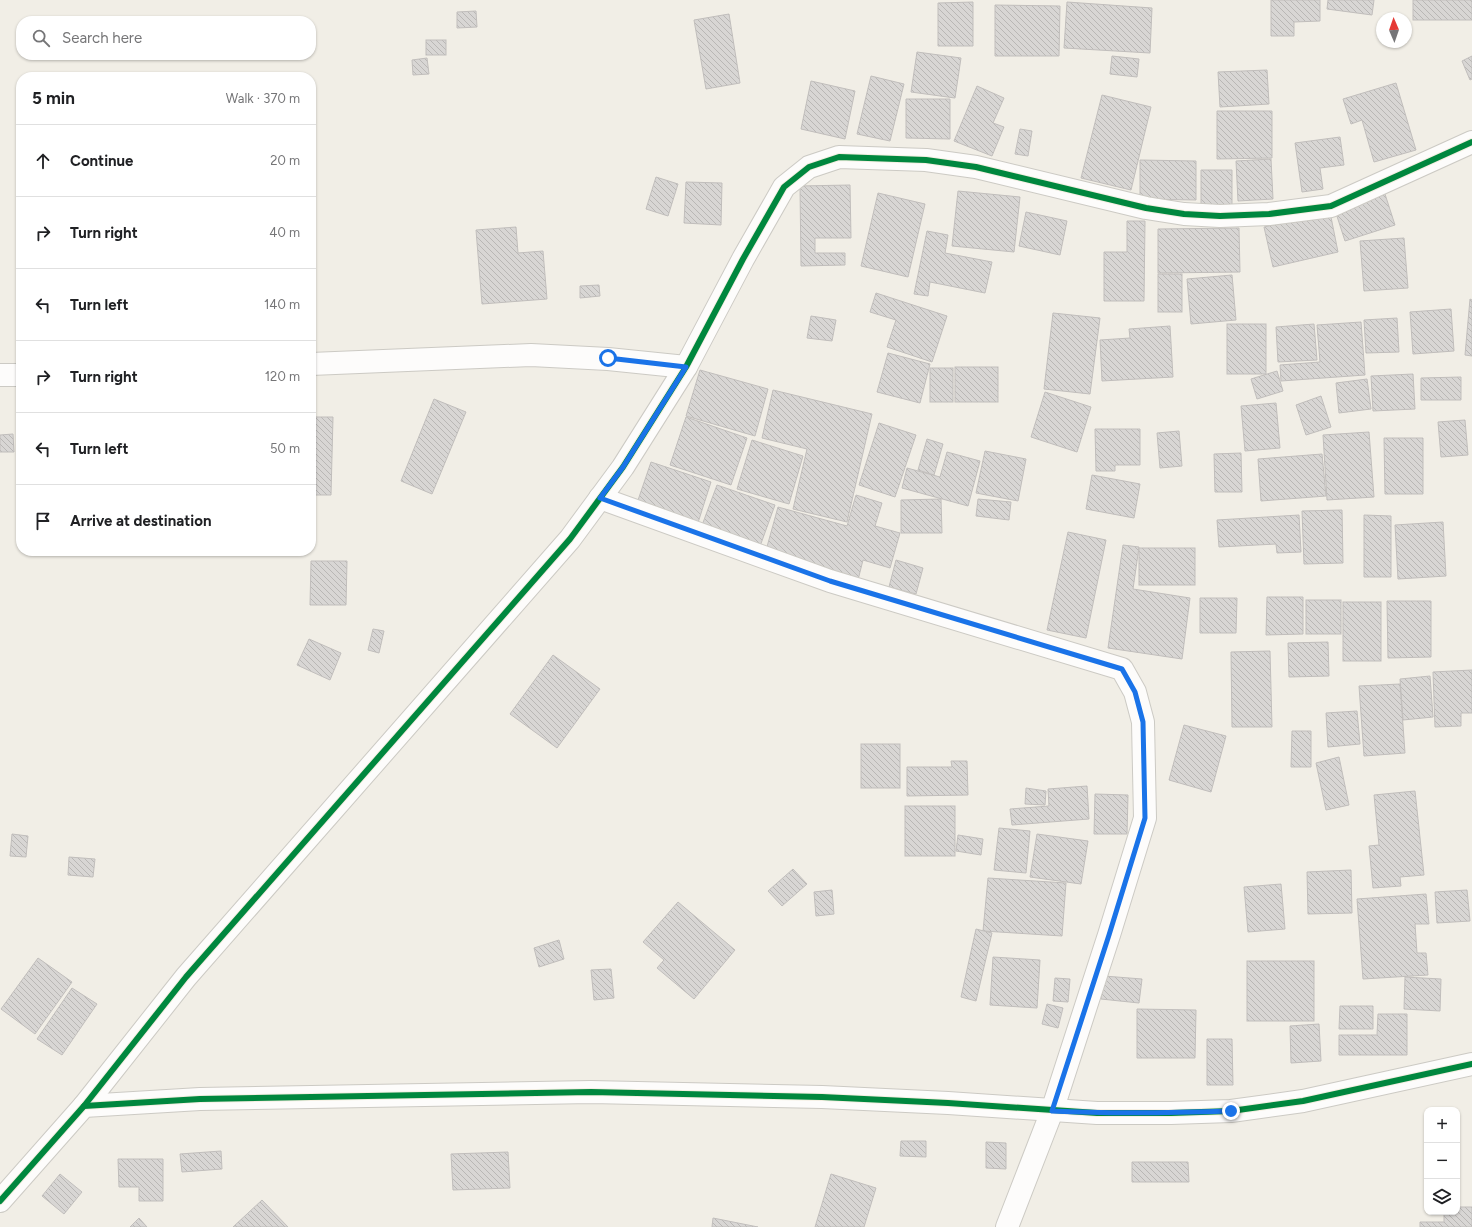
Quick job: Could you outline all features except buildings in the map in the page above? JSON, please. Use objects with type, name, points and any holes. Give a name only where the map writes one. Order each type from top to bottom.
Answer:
[{"type":"street","points":[[0,1201],[84,1106],[186,977],[570,539],[623,467],[686,367],[743,259],[784,187],[809,167],[839,157],[926,160],[976,166],[1146,208],[1184,214],[1220,216],[1269,214],[1331,206],[1472,142]]},
{"type":"street","points":[[316,364],[531,355],[608,358],[686,367]]},
{"type":"street","points":[[0,375],[16,375]]},
{"type":"street","points":[[600,498],[830,581],[1122,669],[1135,692],[1143,722],[1145,818],[1052,1111],[1007,1227]]},
{"type":"street","points":[[84,1106],[200,1099],[591,1092],[822,1097],[948,1103],[1097,1113],[1231,1111],[1303,1101],[1472,1064]]},
{"type":"cycle path","points":[[84,1106],[186,977],[570,539],[623,467],[686,367],[743,259],[784,187],[809,167],[839,157],[926,160],[976,167],[1146,208],[1184,214],[1220,216],[1269,214],[1331,206],[1472,142]]},
{"type":"cycle path","points":[[0,1201],[84,1106],[200,1099],[591,1092],[822,1097],[948,1103],[1097,1113],[1171,1113],[1231,1111],[1303,1101],[1472,1064]]},
{"type":"route","points":[[608,358],[686,367],[623,467],[600,498],[830,581],[1122,669],[1135,692],[1143,722],[1145,818],[1052,1111],[1097,1113],[1231,1111]]}]
